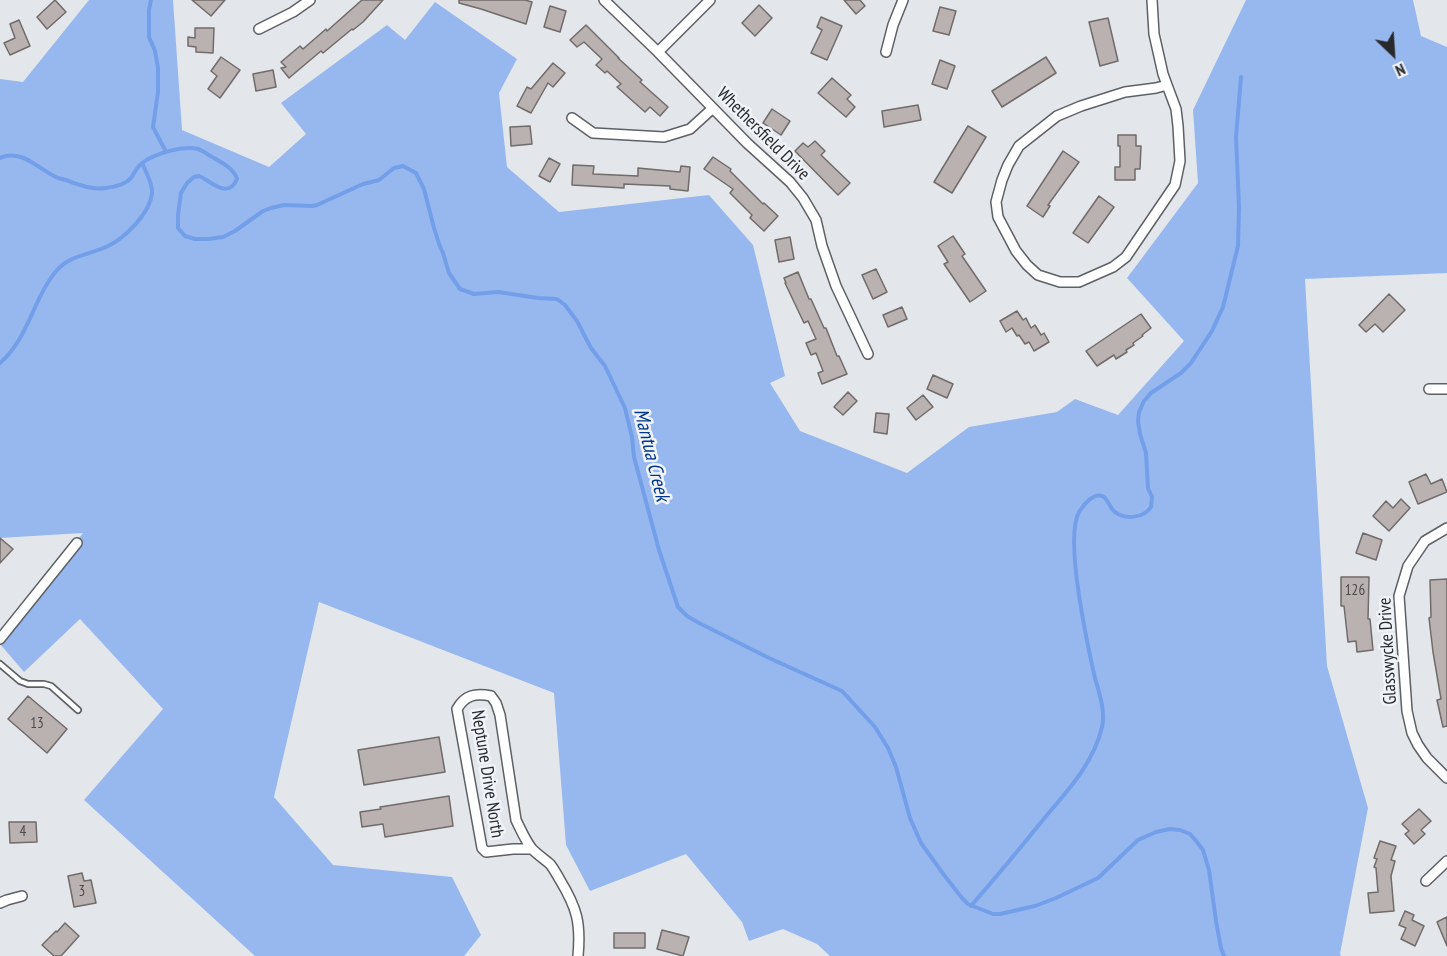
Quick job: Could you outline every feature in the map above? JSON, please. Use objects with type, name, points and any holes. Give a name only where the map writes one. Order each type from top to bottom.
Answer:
[{"type":"street","points":[[259,28],[293,12],[310,0]]},
{"type":"street","name":"Whethersfield Drive","points":[[604,0],[747,143],[790,182],[803,198],[816,220],[836,286],[868,354]]},
{"type":"street","points":[[658,52],[710,0]]},
{"type":"street","points":[[886,52],[903,0]]},
{"type":"street","points":[[1152,0],[1154,34],[1163,74],[1176,109],[1180,161],[1175,185],[1126,258],[1113,267],[1079,282],[1060,282],[1038,275],[1016,251],[998,217],[996,201],[1002,180],[1019,147],[1057,116],[1125,92],[1167,85]]},
{"type":"street","points":[[572,118],[593,133],[664,136],[690,129],[713,108]]},
{"type":"street","points":[[1429,389],[1447,389]]},
{"type":"street","name":"Glasswycke Drive","points":[[1447,528],[1425,541],[1408,566],[1399,596],[1407,711],[1412,733],[1427,758],[1447,778]]},
{"type":"street","points":[[0,639],[77,543]]},
{"type":"street","name":"Neptune Drive North","points":[[532,849],[486,852],[482,848],[458,710],[462,701],[470,696],[483,694],[491,696],[496,703],[500,715],[516,820],[532,849],[552,866],[576,910],[579,925],[578,956]]},
{"type":"street","points":[[1426,881],[1447,861]]},
{"type":"street","points":[[0,903],[22,896]]},
{"type":"lane","points":[[0,664],[20,681],[51,686],[78,710]]},
{"type":"shaded area","points":[[89,0],[173,0],[182,130],[269,167],[306,134],[281,103],[387,25],[405,40],[435,2],[517,59],[499,93],[507,167],[559,212],[709,195],[753,245],[785,376],[770,383],[800,431],[907,473],[969,427],[1057,412],[1075,399],[1118,415],[1184,341],[1127,278],[1198,183],[1193,110],[1246,0],[1413,0],[1421,36],[1447,47],[1447,273],[1305,279],[1327,666],[1368,808],[1341,956],[830,956],[817,944],[783,929],[749,941],[742,922],[686,854],[590,891],[566,845],[554,693],[319,602],[274,797],[333,865],[452,877],[481,935],[464,956],[255,956],[84,800],[163,709],[80,619],[24,672],[0,644],[0,638],[83,533],[0,538],[0,79],[23,82]]},
{"type":"building","points":[[55,0],[66,12],[47,29],[37,17]]},
{"type":"building","points":[[192,0],[225,0],[211,16]]},
{"type":"building","points":[[362,0],[383,0],[363,22],[323,53],[321,51],[289,78],[281,68],[286,67],[281,62],[300,46],[303,49],[326,29],[327,31]]},
{"type":"building","points":[[459,0],[525,0],[532,2],[526,24],[459,3]]},
{"type":"building","points":[[844,0],[860,0],[865,6],[856,14]]},
{"type":"building","points":[[759,5],[772,18],[755,36],[742,23]]},
{"type":"building","points":[[550,6],[566,11],[560,32],[544,27]]},
{"type":"building","points":[[940,7],[956,11],[949,35],[933,31]]},
{"type":"building","points":[[821,17],[842,26],[827,60],[811,53],[822,30],[817,27]]},
{"type":"building","points":[[1108,18],[1118,61],[1100,66],[1089,22]]},
{"type":"building","points":[[19,20],[30,46],[10,55],[4,43],[15,38],[10,24]]},
{"type":"building","points":[[586,25],[642,80],[640,82],[668,107],[660,116],[650,107],[645,112],[617,87],[621,84],[607,71],[605,73],[596,65],[602,59],[584,42],[577,47],[570,40]]},
{"type":"building","points":[[195,28],[214,28],[213,53],[196,52],[196,47],[188,46],[188,37],[195,38]]},
{"type":"building","points":[[221,57],[240,70],[220,98],[208,89],[217,76],[211,71]]},
{"type":"building","points":[[1046,57],[1056,73],[1002,107],[992,91]]},
{"type":"building","points":[[940,60],[955,66],[947,89],[932,84]]},
{"type":"building","points":[[553,63],[565,73],[553,87],[548,83],[531,113],[517,106],[527,87],[531,89]]},
{"type":"building","points":[[273,70],[276,87],[256,91],[253,74]]},
{"type":"building","points":[[832,78],[851,95],[847,99],[855,107],[846,117],[818,93]]},
{"type":"building","points":[[918,105],[921,120],[884,127],[882,111]]},
{"type":"building","points":[[772,109],[790,121],[781,135],[763,123]]},
{"type":"building","points":[[530,126],[532,144],[511,146],[510,127]]},
{"type":"building","points":[[968,126],[986,137],[952,193],[934,182]]},
{"type":"building","points":[[1118,135],[1136,135],[1136,146],[1141,146],[1140,169],[1135,169],[1135,180],[1115,180],[1115,167],[1120,167]]},
{"type":"building","points":[[815,141],[825,151],[821,155],[850,183],[838,195],[795,151],[803,143],[808,147]]},
{"type":"building","points":[[1063,151],[1079,162],[1048,205],[1050,206],[1043,217],[1027,206]]},
{"type":"building","points":[[713,157],[731,169],[730,171],[763,204],[778,216],[764,231],[730,193],[733,189],[704,169]]},
{"type":"building","points":[[549,158],[560,164],[550,182],[539,176]]},
{"type":"building","points":[[573,165],[594,166],[593,174],[638,176],[638,168],[680,172],[681,166],[690,167],[688,191],[670,189],[670,186],[624,184],[624,188],[572,185]]},
{"type":"building","points":[[1099,196],[1114,207],[1088,243],[1073,233]]},
{"type":"building","points":[[953,236],[965,254],[962,256],[986,291],[970,302],[944,264],[948,262],[938,246]]},
{"type":"building","points":[[790,237],[794,259],[779,262],[775,240]]},
{"type":"building","points":[[876,269],[887,292],[873,299],[862,275]]},
{"type":"building","points":[[798,272],[847,374],[822,384],[818,373],[823,371],[816,353],[811,355],[806,343],[816,339],[808,321],[804,323],[785,283],[784,278]]},
{"type":"building","points":[[1389,294],[1405,310],[1383,332],[1375,324],[1366,332],[1359,325]]},
{"type":"building","points":[[902,307],[907,319],[888,327],[883,315]]},
{"type":"building","points":[[1017,311],[1023,320],[1026,318],[1031,328],[1035,325],[1041,335],[1044,333],[1049,342],[1034,351],[1029,342],[1025,344],[1012,328],[1006,332],[1000,321]]},
{"type":"building","points":[[1141,314],[1151,328],[1126,350],[1127,352],[1116,359],[1114,355],[1097,366],[1086,351]]},
{"type":"building","points":[[933,375],[953,384],[947,398],[927,389]]},
{"type":"building","points":[[848,392],[857,401],[843,415],[834,407]]},
{"type":"building","points":[[923,395],[933,407],[916,420],[907,408]]},
{"type":"building","points":[[876,413],[889,414],[887,434],[874,432]]},
{"type":"building","points":[[1426,474],[1431,484],[1442,479],[1447,492],[1418,504],[1409,482]]},
{"type":"building","points":[[1401,499],[1410,508],[1389,531],[1373,516],[1386,501],[1393,508]]},
{"type":"building","points":[[1363,533],[1382,540],[1376,560],[1356,553]]},
{"type":"building","points":[[0,538],[13,549],[0,563]]},
{"type":"building","points":[[1341,577],[1369,577],[1368,619],[1370,619],[1373,650],[1357,652],[1356,641],[1348,642],[1344,606],[1341,606]]},
{"type":"building","points":[[1447,579],[1447,726],[1443,727],[1437,700],[1441,699],[1429,618],[1431,617],[1430,580]]},
{"type":"building","points":[[28,696],[67,729],[47,753],[8,719]]},
{"type":"building","points":[[439,737],[445,772],[364,785],[358,750]]},
{"type":"building","points":[[449,796],[453,826],[385,837],[383,824],[362,827],[360,812]]},
{"type":"building","points":[[1419,809],[1431,821],[1421,830],[1425,834],[1414,844],[1405,834],[1409,831],[1402,824]]},
{"type":"building","points":[[9,822],[36,822],[37,842],[10,843]]},
{"type":"building","points":[[1380,841],[1396,846],[1391,860],[1395,861],[1391,876],[1394,911],[1370,913],[1368,893],[1378,892],[1376,868],[1374,867],[1377,859],[1374,858]]},
{"type":"building","points":[[82,873],[84,881],[91,880],[96,903],[74,907],[68,876]]},
{"type":"building","points":[[1405,911],[1414,915],[1412,920],[1424,926],[1415,946],[1401,939],[1406,928],[1399,925]]},
{"type":"building","points":[[1447,917],[1447,946],[1437,922]]},
{"type":"building","points":[[65,923],[79,936],[61,956],[54,956],[42,945]]},
{"type":"building","points":[[662,930],[689,937],[683,956],[657,949]]},
{"type":"building","points":[[614,933],[645,933],[645,948],[614,948]]},
{"type":"waterway","points":[[151,0],[149,37],[155,51],[158,68],[158,92],[153,127],[166,152]]},
{"type":"waterway","points":[[971,906],[1072,785],[1087,763],[1098,740],[1103,720],[1102,707],[1078,591],[1075,567],[1075,525],[1081,509],[1096,496],[1104,497],[1119,515],[1139,516],[1151,507],[1152,497],[1148,488],[1146,453],[1140,434],[1139,412],[1151,393],[1181,373],[1191,363],[1212,331],[1223,307],[1238,246],[1236,137],[1241,77]]},
{"type":"waterway","name":"Mantua Creek","points":[[0,158],[8,156],[23,158],[58,178],[88,187],[101,188],[126,182],[142,163],[161,154],[185,148],[200,150],[228,167],[237,179],[233,185],[224,189],[199,176],[187,183],[181,193],[178,228],[185,236],[195,239],[223,237],[271,208],[284,205],[317,205],[363,184],[379,180],[394,168],[403,166],[416,173],[424,189],[449,273],[460,289],[474,294],[498,292],[557,299],[565,305],[577,321],[591,348],[605,366],[625,408],[634,457],[659,550],[678,607],[699,623],[842,691],[875,727],[888,748],[896,767],[910,818],[921,843],[968,904],[993,914],[1035,906],[1098,878],[1138,840],[1156,832],[1170,829],[1180,830],[1190,834],[1203,850],[1209,870],[1216,921],[1224,956]]},
{"type":"waterway","points":[[0,363],[18,342],[42,293],[57,270],[74,258],[113,243],[128,232],[141,217],[152,193],[142,163]]}]
